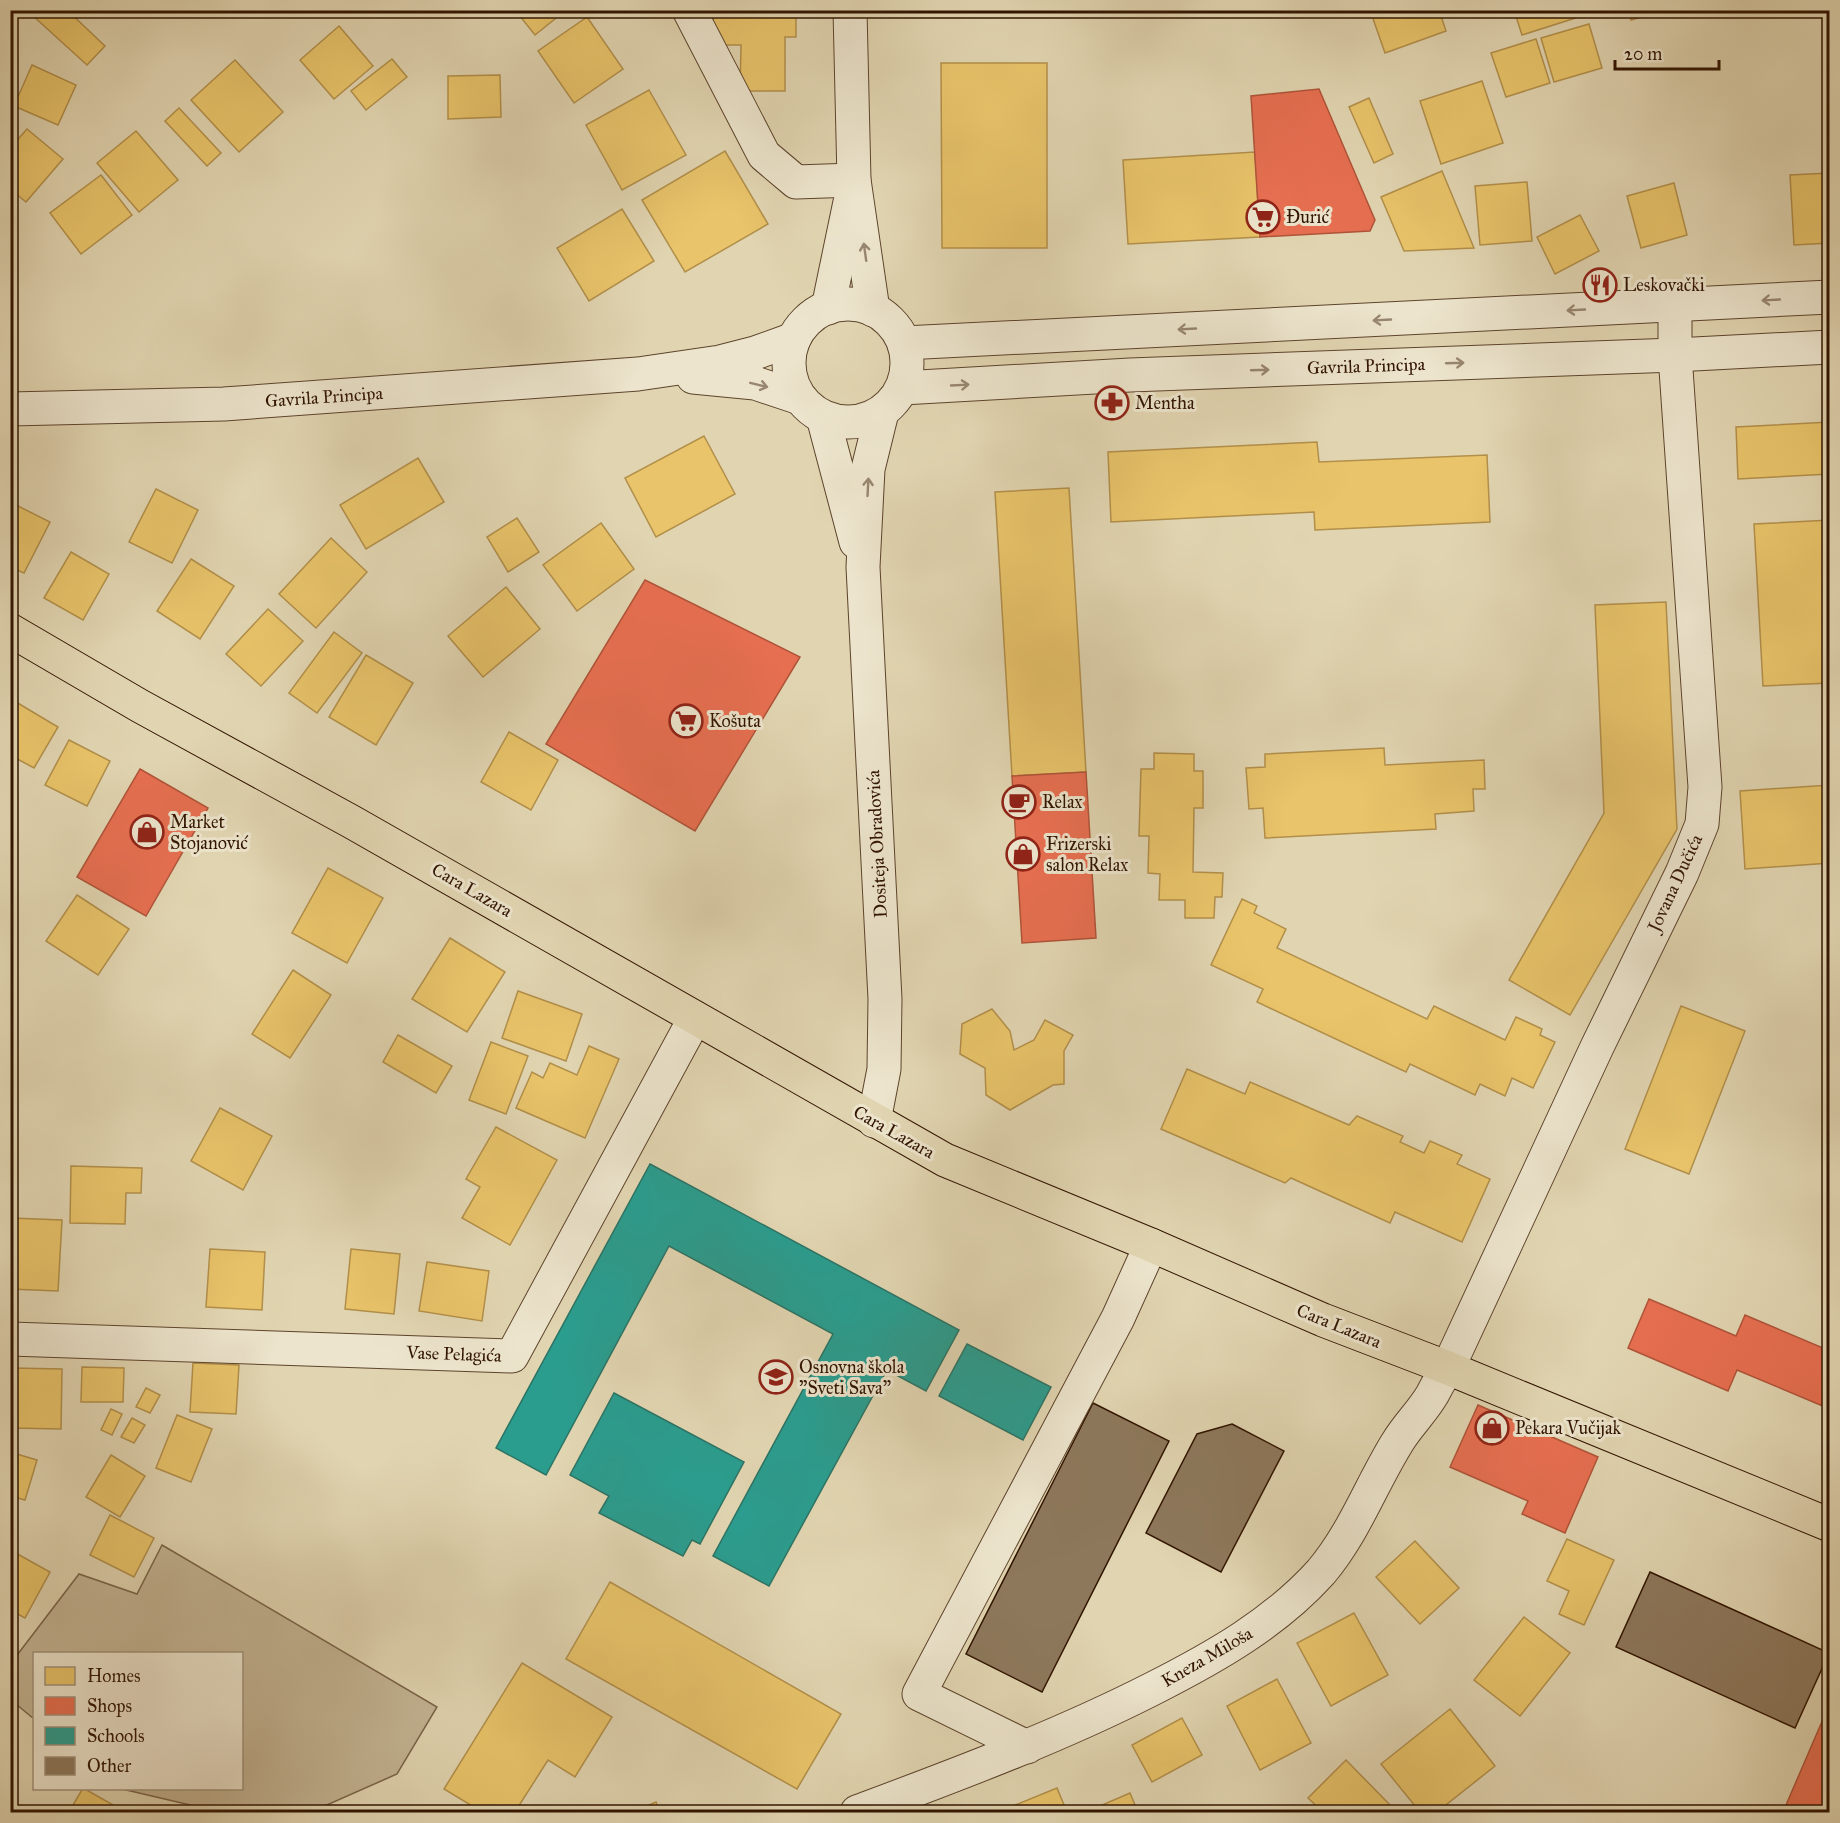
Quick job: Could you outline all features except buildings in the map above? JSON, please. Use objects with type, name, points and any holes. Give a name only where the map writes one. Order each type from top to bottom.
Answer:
[{"type":"main road","name":"Cara Lazara","points":[[10,630],[140,706],[352,822],[945,1160],[1151,1245],[1323,1320],[1448,1368],[1830,1525]]},
{"type":"street","points":[[689,10],[764,155],[796,182],[854,180]]},
{"type":"street","points":[[850,10],[854,180],[873,310]]},
{"type":"street","points":[[828,308],[854,180]]},
{"type":"street","points":[[904,343],[1830,297]]},
{"type":"street","points":[[843,304],[858,305],[873,310],[897,329],[904,343],[907,374],[892,400],[869,419],[838,422],[811,408],[792,384],[789,369],[794,339],[802,326],[814,315],[828,308],[843,304]]},
{"type":"street","name":"Jovana Dučića","points":[[1448,1368],[1597,1047],[1682,873],[1702,825],[1705,787],[1675,355],[1675,306]]},
{"type":"street","name":"Gavrila Principa","points":[[10,409],[224,404],[638,374],[720,362],[794,339]]},
{"type":"street","name":"Gavrila Principa","points":[[892,400],[1130,375],[1830,348]]},
{"type":"street","name":"Gavrila Principa","points":[[638,374],[755,383],[811,408]]},
{"type":"street","name":"Dositeja Obradovića","points":[[874,1121],[884,1069],[885,999],[863,567],[868,469],[892,400]]},
{"type":"street","name":"Dositeja Obradovića","points":[[811,408],[863,567]]},
{"type":"street","name":"Vase Pelagića","points":[[10,1339],[512,1356],[695,1018]]},
{"type":"street","points":[[1028,1747],[919,1694],[1118,1318],[1151,1245]]},
{"type":"street","name":"Kneza Miloša","points":[[857,1812],[1028,1747],[1132,1699],[1205,1662],[1271,1619],[1321,1571],[1333,1554],[1356,1521],[1397,1442],[1432,1395],[1437,1382],[1448,1368]]},
{"type":"shaded area","points":[[162,1545],[437,1707],[397,1774],[311,1812],[220,1812],[126,1790],[243,1790],[243,1652],[33,1652],[33,1718],[11,1700],[11,1663],[79,1574],[137,1594]]},
{"type":"place","name":"Đurić","points":[[1263,217]]},
{"type":"place","name":"Leskovački","points":[[1600,285]]},
{"type":"place","name":"Mentha","points":[[1112,403]]},
{"type":"place","name":"Košuta","points":[[686,721]]},
{"type":"place","name":"Relax","points":[[1019,802]]},
{"type":"place","name":"Market Stojanović","points":[[147,832]]},
{"type":"place","name":"Frizerski salon Relax","points":[[1023,854]]},
{"type":"place","name":"Osnovna škola \"Sveti Sava\"","points":[[776,1377]]},
{"type":"place","name":"Pekara Vučijak","points":[[1492,1428]]}]
